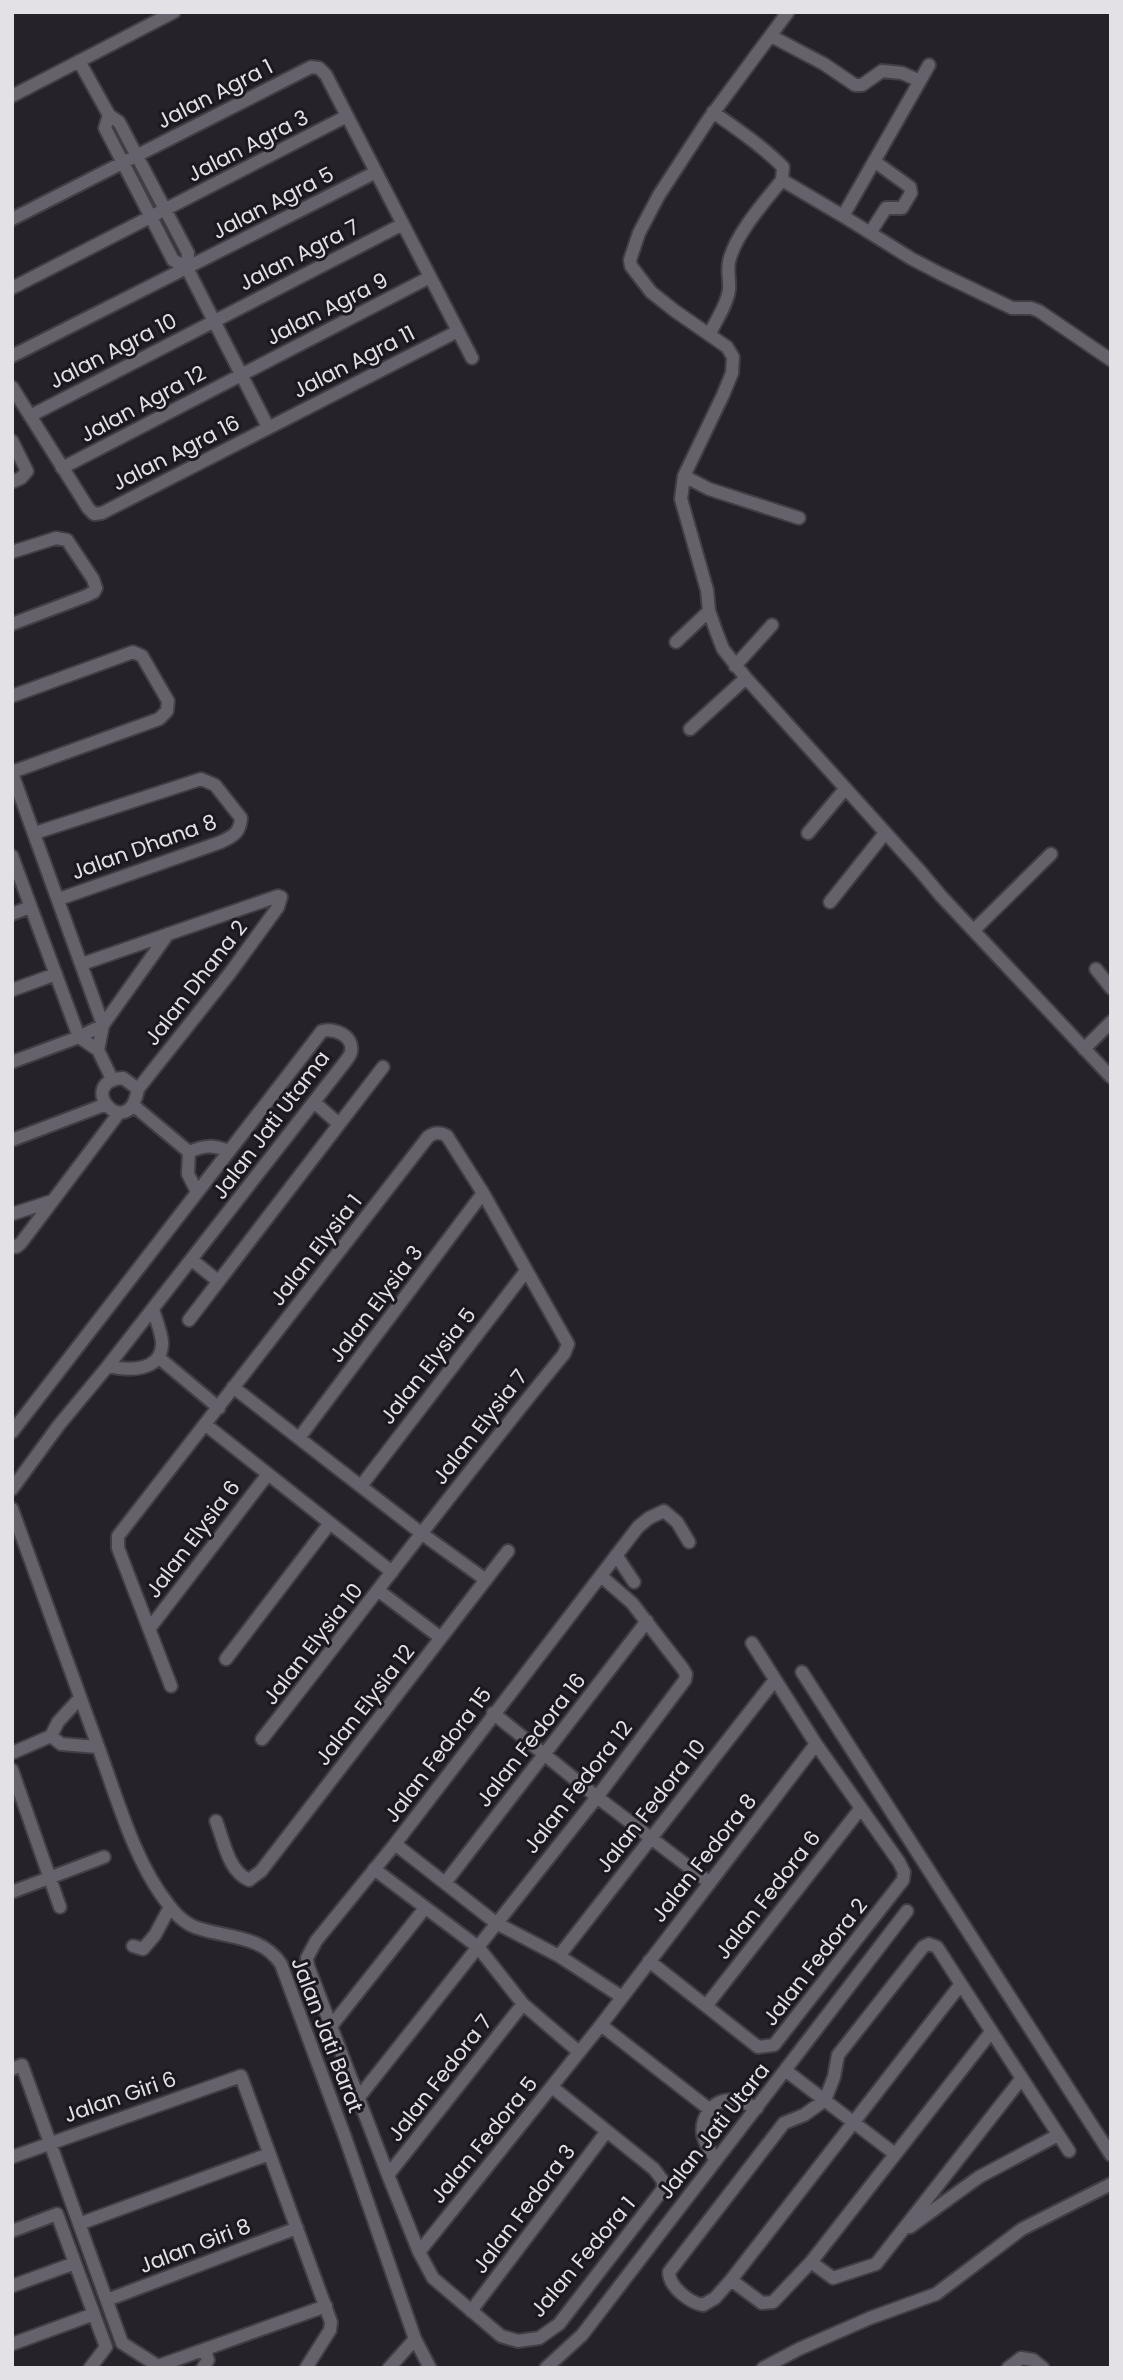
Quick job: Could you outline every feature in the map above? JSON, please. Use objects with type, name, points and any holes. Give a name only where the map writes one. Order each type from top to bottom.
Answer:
[{"type":"street","points":[[12,96],[174,12]]},
{"type":"street","points":[[788,12],[713,112],[659,195],[639,233],[630,260],[631,266],[651,292],[727,347],[733,357],[732,373],[684,476],[681,499],[707,590],[709,611],[723,649],[746,678],[1111,1077]]},
{"type":"street","points":[[771,36],[824,64],[855,85],[862,85],[882,71],[920,80]]},
{"type":"street","points":[[79,61],[109,115],[119,122],[188,253],[187,268],[268,428]]},
{"type":"street","points":[[843,216],[929,65]]},
{"type":"street","name":"Jalan Agra 1","points":[[12,219],[311,67],[319,68],[326,75],[347,116]]},
{"type":"street","points":[[710,334],[726,302],[729,263],[750,220],[782,180],[783,167],[748,136],[713,112]]},
{"type":"street","points":[[109,115],[105,128],[173,260],[187,268]]},
{"type":"street","points":[[347,116],[472,358]]},
{"type":"street","name":"Jalan Agra 3","points":[[12,288],[347,116]]},
{"type":"street","points":[[870,233],[886,208],[902,208],[911,193],[910,187],[874,161]]},
{"type":"street","name":"Jalan Agra 5","points":[[12,356],[376,172]]},
{"type":"street","points":[[782,180],[912,259],[1012,308],[1039,311],[1111,360]]},
{"type":"street","name":"Jalan Agra 7","points":[[214,321],[403,224]]},
{"type":"street","name":"Jalan Agra 9","points":[[241,375],[430,277]]},
{"type":"street","name":"Jalan Agra 10","points":[[30,416],[214,321]]},
{"type":"street","name":"Jalan Agra 11","points":[[268,428],[458,331]]},
{"type":"street","name":"Jalan Agra 12","points":[[62,468],[241,375]]},
{"type":"street","points":[[12,387],[62,468]]},
{"type":"street","name":"Jalan Agra 16","points":[[62,468],[88,508],[94,514],[102,513],[268,428]]},
{"type":"street","points":[[12,442],[27,471],[17,480]]},
{"type":"street","points":[[684,476],[709,489],[799,518]]},
{"type":"street","points":[[12,552],[56,538],[67,540],[96,588],[94,592],[12,624]]},
{"type":"street","points":[[676,642],[709,611]]},
{"type":"street","points":[[736,666],[772,625]]},
{"type":"street","points":[[12,696],[133,652],[142,656],[168,701],[167,711],[159,719],[12,772],[103,1025]]},
{"type":"street","points":[[690,729],[746,678]]},
{"type":"street","name":"Jalan Dhana 8","points":[[36,833],[201,779],[215,785],[241,818],[240,828],[235,835],[221,842],[59,899]]},
{"type":"street","points":[[808,833],[845,789]]},
{"type":"street","points":[[830,902],[885,833]]},
{"type":"street","points":[[974,930],[1051,854]]},
{"type":"street","points":[[12,856],[79,1037],[98,1050],[113,1079]]},
{"type":"street","name":"Jalan Dhana 2","points":[[138,1089],[230,973],[278,907],[281,897],[168,934]]},
{"type":"street","points":[[12,914],[30,908]]},
{"type":"street","points":[[82,964],[168,934]]},
{"type":"street","points":[[98,1050],[103,1025],[168,934]]},
{"type":"street","points":[[1096,969],[1111,988]]},
{"type":"street","points":[[12,990],[56,974]]},
{"type":"street","points":[[1084,1049],[1111,1022]]},
{"type":"street","points":[[12,1062],[103,1025]]},
{"type":"street","name":"Jalan Jati Utama","points":[[12,1432],[322,1031],[331,1029],[343,1033],[351,1051],[314,1102],[192,1260],[59,1424],[12,1489]]},
{"type":"street","points":[[189,1320],[383,1067]]},
{"type":"street","points":[[122,1078],[138,1089],[133,1105],[127,1111],[111,1111],[104,1105],[104,1086],[113,1079],[122,1078]]},
{"type":"street","points":[[314,1102],[339,1124]]},
{"type":"street","points":[[12,1140],[104,1105]]},
{"type":"street","points":[[133,1105],[189,1152]]},
{"type":"street","points":[[12,1246],[16,1247],[21,1242],[119,1113]]},
{"type":"street","name":"Jalan Elysia 1","points":[[149,1629],[118,1548],[118,1536],[428,1137],[433,1133],[447,1136],[483,1193]]},
{"type":"street","points":[[189,1152],[212,1145],[229,1151]]},
{"type":"street","points":[[189,1152],[188,1174],[197,1192]]},
{"type":"street","points":[[483,1193],[526,1271]]},
{"type":"street","name":"Jalan Elysia 3","points":[[299,1438],[483,1193]]},
{"type":"street","points":[[12,1214],[52,1201]]},
{"type":"street","points":[[192,1260],[218,1281]]},
{"type":"street","name":"Jalan Elysia 7","points":[[392,1572],[564,1354],[568,1344],[526,1271]]},
{"type":"street","name":"Jalan Elysia 5","points":[[361,1486],[526,1271]]},
{"type":"street","points":[[108,1366],[140,1369],[158,1357],[161,1351],[161,1334],[153,1309]]},
{"type":"street","points":[[158,1357],[219,1408]]},
{"type":"street","points":[[233,1387],[486,1580]]},
{"type":"street","points":[[206,1425],[392,1572]]},
{"type":"street","name":"Jalan Elysia 6","points":[[149,1629],[268,1474]]},
{"type":"street","name":"Jalan Jati Barat","points":[[12,1509],[127,1827],[157,1890],[179,1916],[199,1929],[240,1936],[270,1950],[281,1964],[415,2339],[430,2368]]},
{"type":"street","name":"Jalan Fedora 15","points":[[332,2025],[308,1966],[307,1958],[316,1941],[395,1844],[638,1527],[664,1510],[677,1522],[689,1542]]},
{"type":"street","points":[[226,1659],[330,1523]]},
{"type":"street","name":"Jalan Elysia 12","points":[[216,1821],[233,1866],[240,1876],[248,1880],[261,1871],[508,1550]]},
{"type":"street","points":[[616,1555],[634,1582]]},
{"type":"street","name":"Jalan Elysia 10","points":[[262,1739],[392,1572]]},
{"type":"street","points":[[601,1576],[622,1592],[647,1621]]},
{"type":"street","points":[[379,1591],[441,1637]]},
{"type":"street","name":"Jalan Fedora 12","points":[[359,2097],[597,1797],[685,1680],[686,1674],[647,1621]]},
{"type":"street","name":"Jalan Fedora 16","points":[[445,1883],[647,1621]]},
{"type":"street","points":[[149,1629],[171,1686]]},
{"type":"street","points":[[752,1643],[774,1681],[861,1808]]},
{"type":"street","points":[[802,1672],[1111,2155]]},
{"type":"street","name":"Jalan Fedora 10","points":[[559,1956],[774,1681]]},
{"type":"street","points":[[12,1753],[51,1736],[58,1722],[80,1699]]},
{"type":"street","points":[[493,1713],[710,1883]]},
{"type":"street","points":[[51,1736],[61,1744],[98,1747]]},
{"type":"street","name":"Jalan Fedora 8","points":[[601,2025],[816,1744]]},
{"type":"street","points":[[14,1779],[60,1907]]},
{"type":"street","name":"Jalan Fedora 2","points":[[649,1961],[758,2047],[774,2045],[903,1880],[904,1872],[899,1863],[861,1808]]},
{"type":"street","name":"Jalan Fedora 6","points":[[706,2006],[861,1808]]},
{"type":"street","points":[[395,1844],[496,1923],[559,1956],[622,1997]]},
{"type":"street","points":[[12,1892],[104,1857]]},
{"type":"street","points":[[374,1869],[478,1947],[523,2004],[579,2052]]},
{"type":"street","points":[[132,1946],[143,1949],[150,1944],[170,1907]]},
{"type":"street","points":[[425,1908],[332,2025],[419,2252],[433,2278],[471,2311]]},
{"type":"street","name":"Jalan Jati Utara","points":[[546,2368],[582,2335],[907,1911]]},
{"type":"street","points":[[961,1984],[715,2298],[704,2305],[696,2304],[673,2286],[669,2272],[784,2123],[804,2115],[825,2100],[834,2077],[838,2055],[923,1947],[929,1944],[937,1947],[961,1984],[991,2032],[1069,2151]]},
{"type":"street","name":"Jalan Fedora 7","points":[[388,2175],[523,2004]]},
{"type":"street","points":[[601,2025],[709,2109]]},
{"type":"street","name":"Jalan Fedora 5","points":[[419,2252],[601,2025]]},
{"type":"street","points":[[731,2280],[762,2304],[773,2302],[811,2262],[991,2032]]},
{"type":"street","points":[[17,2067],[48,2142],[122,2343],[163,2366],[326,2306]]},
{"type":"street","points":[[785,2070],[895,2154]]},
{"type":"street","name":"Jalan Giri 6","points":[[12,2157],[240,2076],[269,2154]]},
{"type":"street","points":[[811,2262],[833,2278],[876,2264],[1022,2078]]},
{"type":"street","name":"Jalan Fedora 1","points":[[471,2311],[501,2336],[518,2341],[539,2338],[559,2324],[663,2189],[661,2176],[552,2087]]},
{"type":"street","points":[[716,2160],[708,2149],[702,2132],[709,2109],[728,2099],[757,2108]]},
{"type":"street","name":"Jalan Fedora 3","points":[[471,2311],[607,2131]]},
{"type":"street","points":[[899,2235],[979,2177],[1058,2135]]},
{"type":"street","points":[[79,2224],[269,2154],[331,2322],[330,2329],[306,2368]]},
{"type":"street","points":[[763,2368],[870,2318],[936,2294],[1022,2230],[1111,2184]]},
{"type":"street","points":[[12,2231],[57,2214],[106,2347],[90,2368]]},
{"type":"street","name":"Jalan Giri 8","points":[[107,2300],[297,2228]]},
{"type":"street","points":[[12,2286],[75,2263]]},
{"type":"street","points":[[12,2344],[94,2314]]},
{"type":"street","points":[[392,2363],[415,2339]]},
{"type":"street","points":[[203,2368],[208,2360],[205,2349]]},
{"type":"street","points":[[1012,2364],[1021,2358],[1029,2358],[1043,2368]]}]
